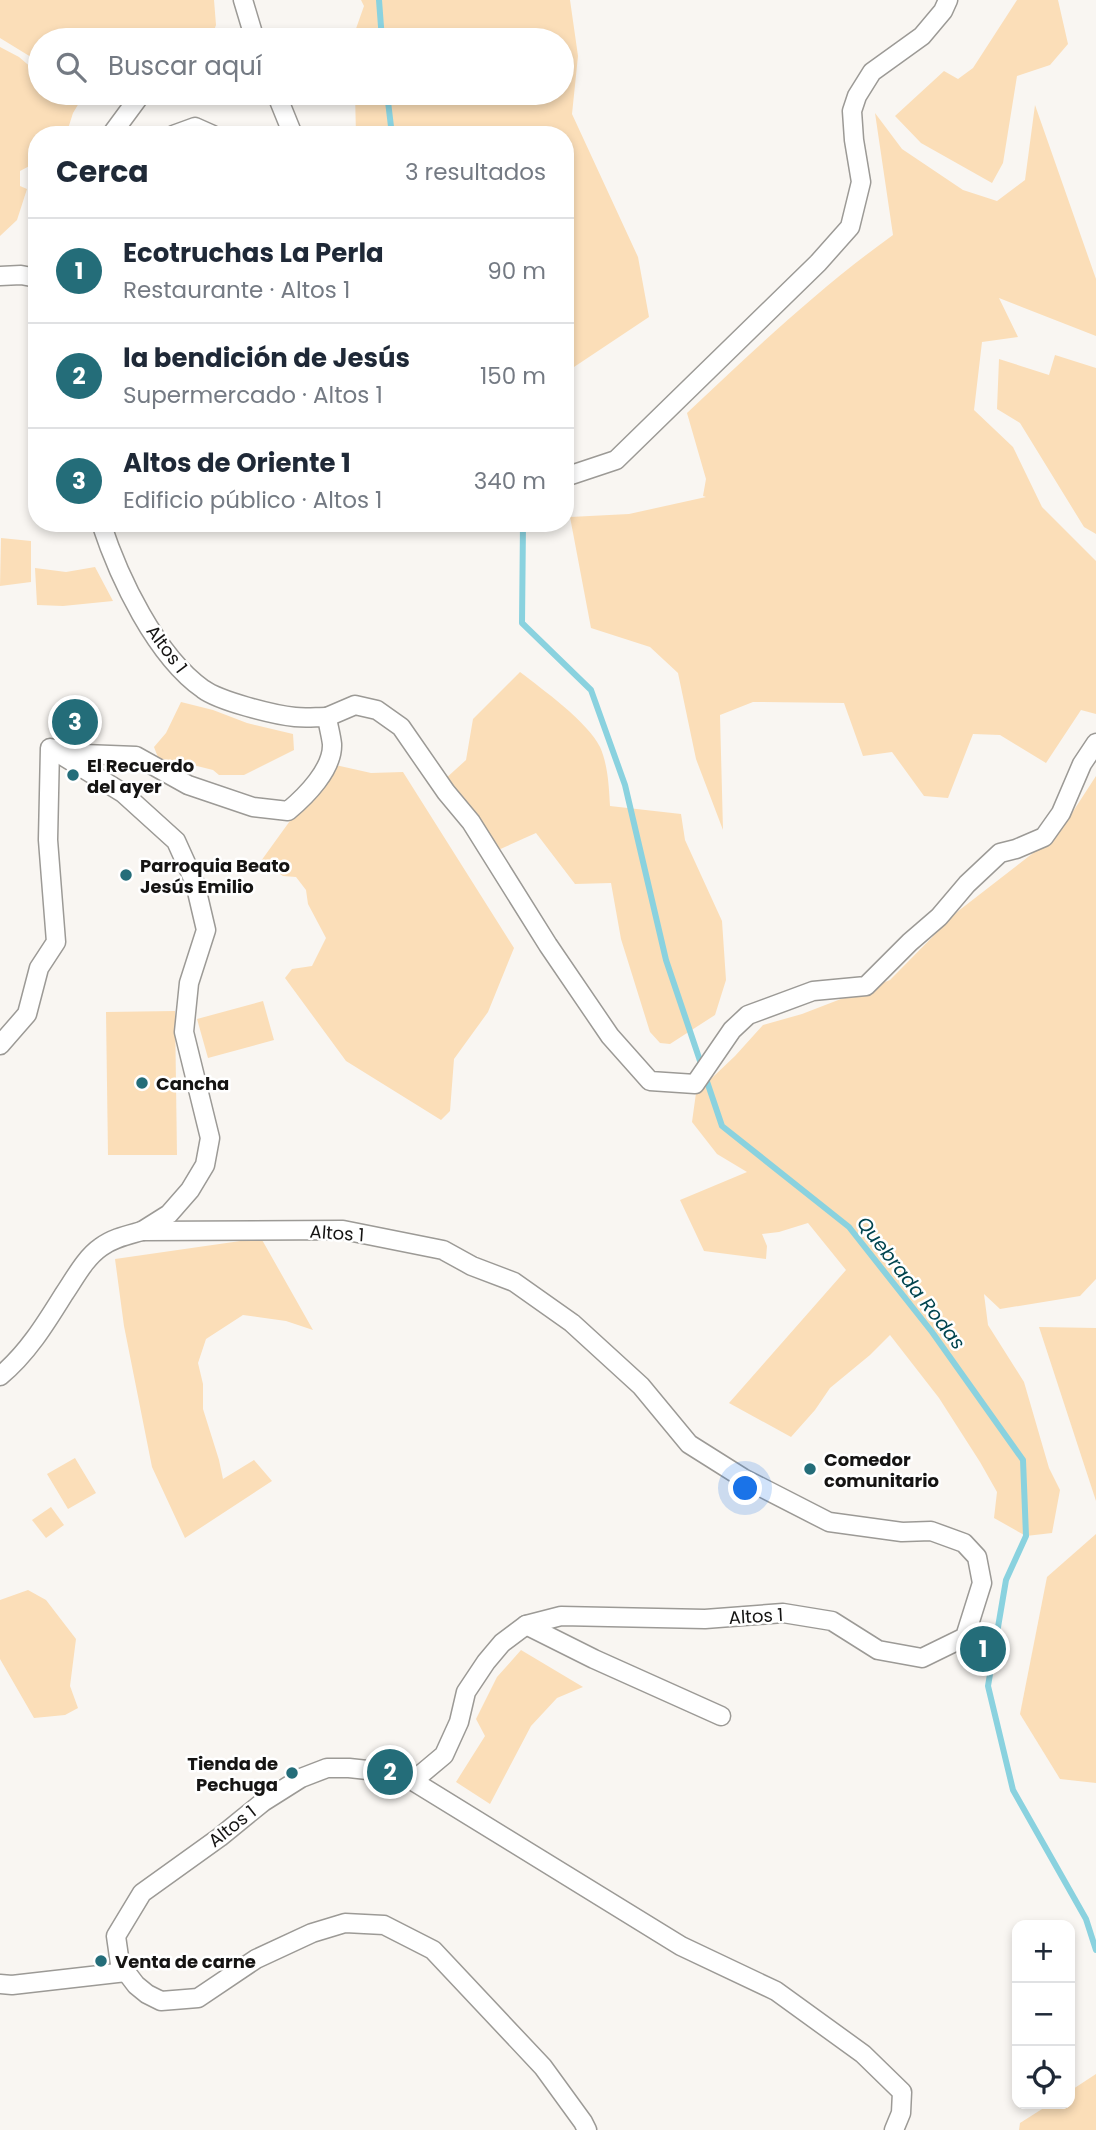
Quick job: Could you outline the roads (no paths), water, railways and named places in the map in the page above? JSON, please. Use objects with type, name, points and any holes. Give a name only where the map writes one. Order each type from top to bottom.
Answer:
[{"type":"street","points":[[243,0],[251,28]]},
{"type":"street","points":[[574,474],[616,460],[818,263],[850,227],[861,181],[852,111],[857,96],[872,72],[922,36],[948,0]]},
{"type":"street","points":[[118,126],[133,105]]},
{"type":"street","points":[[281,105],[289,126]]},
{"type":"street","points":[[0,276],[28,276]]},
{"type":"street","name":"Altos 1","points":[[105,532],[125,582],[153,635],[180,670],[205,691],[241,704],[295,717],[327,717],[355,705],[377,710],[401,727],[446,792],[471,822],[548,945],[610,1036],[650,1081],[695,1084],[732,1030],[748,1015],[813,991],[866,986],[909,942],[939,917],[967,884],[1000,853],[1044,837],[1061,813],[1082,764],[1096,743]]},
{"type":"street","points":[[50,748],[84,754],[136,756],[188,785],[253,807],[288,811],[311,791],[323,772],[332,747],[327,717]]},
{"type":"street","points":[[0,1045],[27,1014],[39,968],[56,942],[48,840],[50,748]]},
{"type":"street","points":[[50,748],[123,793],[176,841],[195,883],[206,930],[189,983],[184,1032],[210,1138],[205,1165],[190,1190],[169,1214],[142,1231]]},
{"type":"street","name":"Altos 1","points":[[0,1376],[40,1332],[87,1260],[101,1247],[124,1236],[142,1231],[343,1230],[443,1250],[472,1266],[514,1282],[572,1323],[641,1386],[689,1444],[743,1478],[829,1522],[902,1532],[931,1531],[964,1543],[977,1557],[982,1584],[965,1637],[922,1658],[878,1650],[832,1621],[783,1613],[705,1619],[561,1616],[526,1625],[502,1643],[486,1662],[466,1692],[459,1722],[444,1755],[414,1782],[395,1773],[327,1768],[301,1778],[262,1802],[220,1837],[142,1893],[116,1936],[120,1964],[136,1985],[161,2001],[198,1998],[256,1959],[312,1933],[345,1923],[384,1925],[433,1950],[543,2067],[587,2130]]},
{"type":"street","points":[[526,1625],[721,1716]]},
{"type":"street","points":[[414,1782],[681,1946],[787,1998],[863,2054],[902,2092],[901,2113],[894,2130]]},
{"type":"street","points":[[0,1984],[12,1986],[126,1972]]},
{"type":"waterway","name":"Quebrada Rodas","points":[[379,0],[381,28]]},
{"type":"waterway","name":"Quebrada Rodas","points":[[388,105],[391,126]]},
{"type":"waterway","name":"Quebrada Rodas","points":[[523,532],[522,623],[591,690],[625,785],[666,960],[722,1126],[849,1227],[932,1332],[1023,1460],[1026,1536],[1006,1580],[988,1686],[1013,1790],[1086,1919],[1096,1950]]},
{"type":"place","name":"Altos de Oriente 1","points":[[75,722]]},
{"type":"place","name":"El Recuerdo del ayer","points":[[73,775]]},
{"type":"place","name":"Parroquia Beato Jesús Emilio","points":[[126,875]]},
{"type":"place","name":"Cancha","points":[[142,1083]]},
{"type":"place","name":"Comedor comunitario","points":[[810,1469]]},
{"type":"place","name":"Ecotruchas La Perla","points":[[983,1649]]},
{"type":"place","name":"la bendición de Jesús","points":[[390,1772]]},
{"type":"place","name":"Tienda de Pechuga","points":[[292,1773]]},
{"type":"place","name":"Venta de carne","points":[[101,1961]]}]
